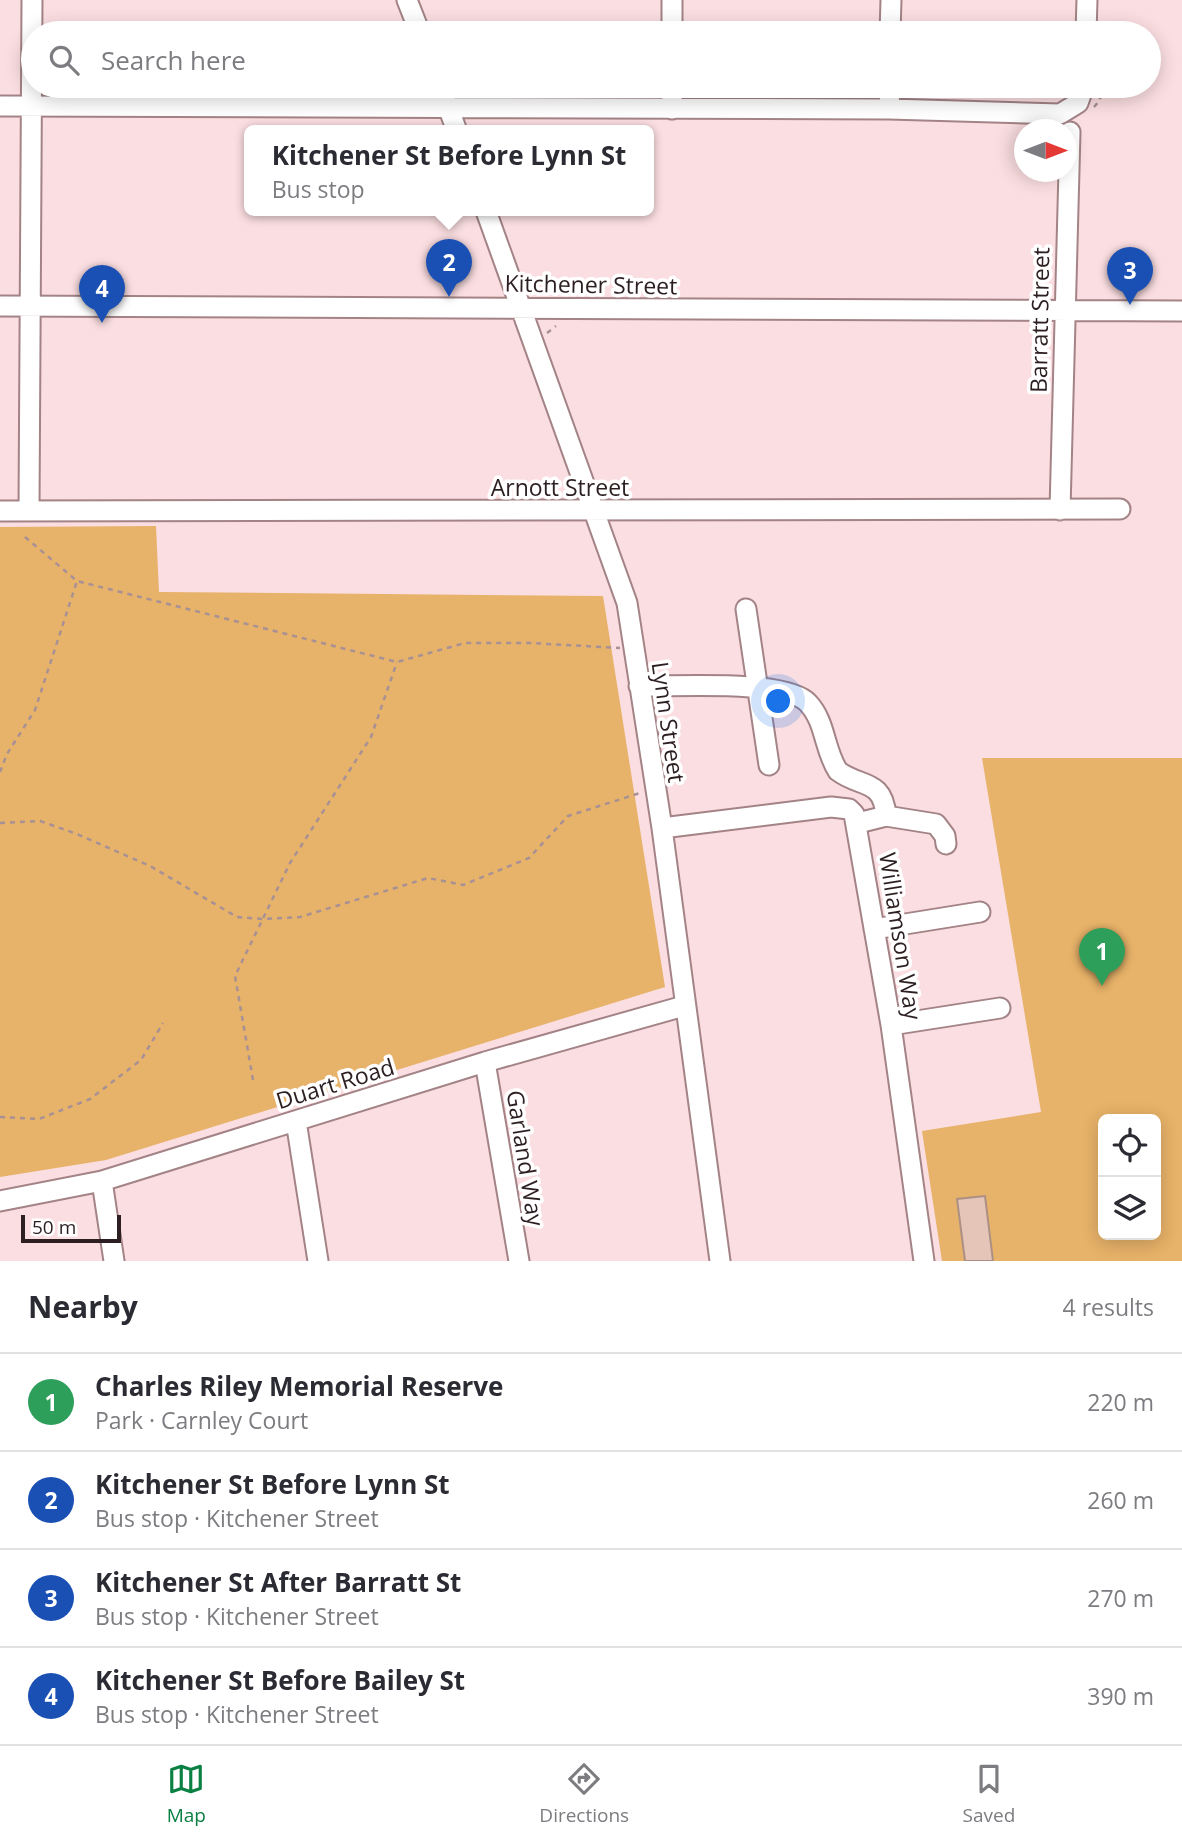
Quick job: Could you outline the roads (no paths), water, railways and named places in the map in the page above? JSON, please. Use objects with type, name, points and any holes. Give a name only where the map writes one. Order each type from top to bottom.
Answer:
[{"type":"street","points":[[32,0],[32,21]]},
{"type":"street","points":[[407,0],[415,21]]},
{"type":"street","points":[[672,0],[672,21]]},
{"type":"street","points":[[890,21],[891,0]]},
{"type":"street","points":[[1086,21],[1087,0]]},
{"type":"street","points":[[29,511],[32,98]]},
{"type":"street","points":[[445,98],[455,125]]},
{"type":"street","points":[[672,98],[672,109]]},
{"type":"street","points":[[890,98],[890,109]]},
{"type":"street","points":[[0,106],[890,109],[1060,114],[1077,98]]},
{"type":"street","name":"Barratt Street","points":[[1060,510],[1068,182]]},
{"type":"street","name":"Lynn Street","points":[[488,216],[627,603],[662,828],[720,1261]]},
{"type":"street","name":"Kitchener Street","points":[[0,306],[30,310],[522,314],[1063,316],[1182,311]]},
{"type":"street","name":"Kitchener Street","points":[[0,316],[30,310]]},
{"type":"street","name":"Kitchener Street","points":[[1063,316],[1182,323]]},
{"type":"street","name":"Arnott Street","points":[[0,511],[1120,509]]},
{"type":"street","points":[[746,609],[769,765]]},
{"type":"street","points":[[639,685],[758,687],[788,691],[808,702],[822,725],[832,762],[838,771],[874,787],[881,795],[886,816]]},
{"type":"street","points":[[662,828],[831,807],[849,809],[858,823],[886,816],[936,824],[945,836],[946,845]]},
{"type":"street","name":"Williamson Way","points":[[858,823],[891,1025],[924,1261]]},
{"type":"street","points":[[874,929],[980,912]]},
{"type":"street","name":"Duart Road","points":[[0,1201],[102,1181],[485,1062],[684,1006]]},
{"type":"street","points":[[891,1025],[1000,1008]]},
{"type":"street","name":"Garland Way","points":[[485,1062],[519,1261]]},
{"type":"street","points":[[296,1121],[318,1261]]},
{"type":"street","points":[[102,1181],[114,1261]]},
{"type":"place","name":"Kitchener St Before Lynn St","points":[[449,297]]},
{"type":"place","name":"Kitchener St After Barratt St","points":[[1130,305]]},
{"type":"place","name":"Kitchener St Before Bailey St","points":[[102,323]]},
{"type":"place","name":"Charles Riley Memorial Reserve","points":[[1102,986]]}]
